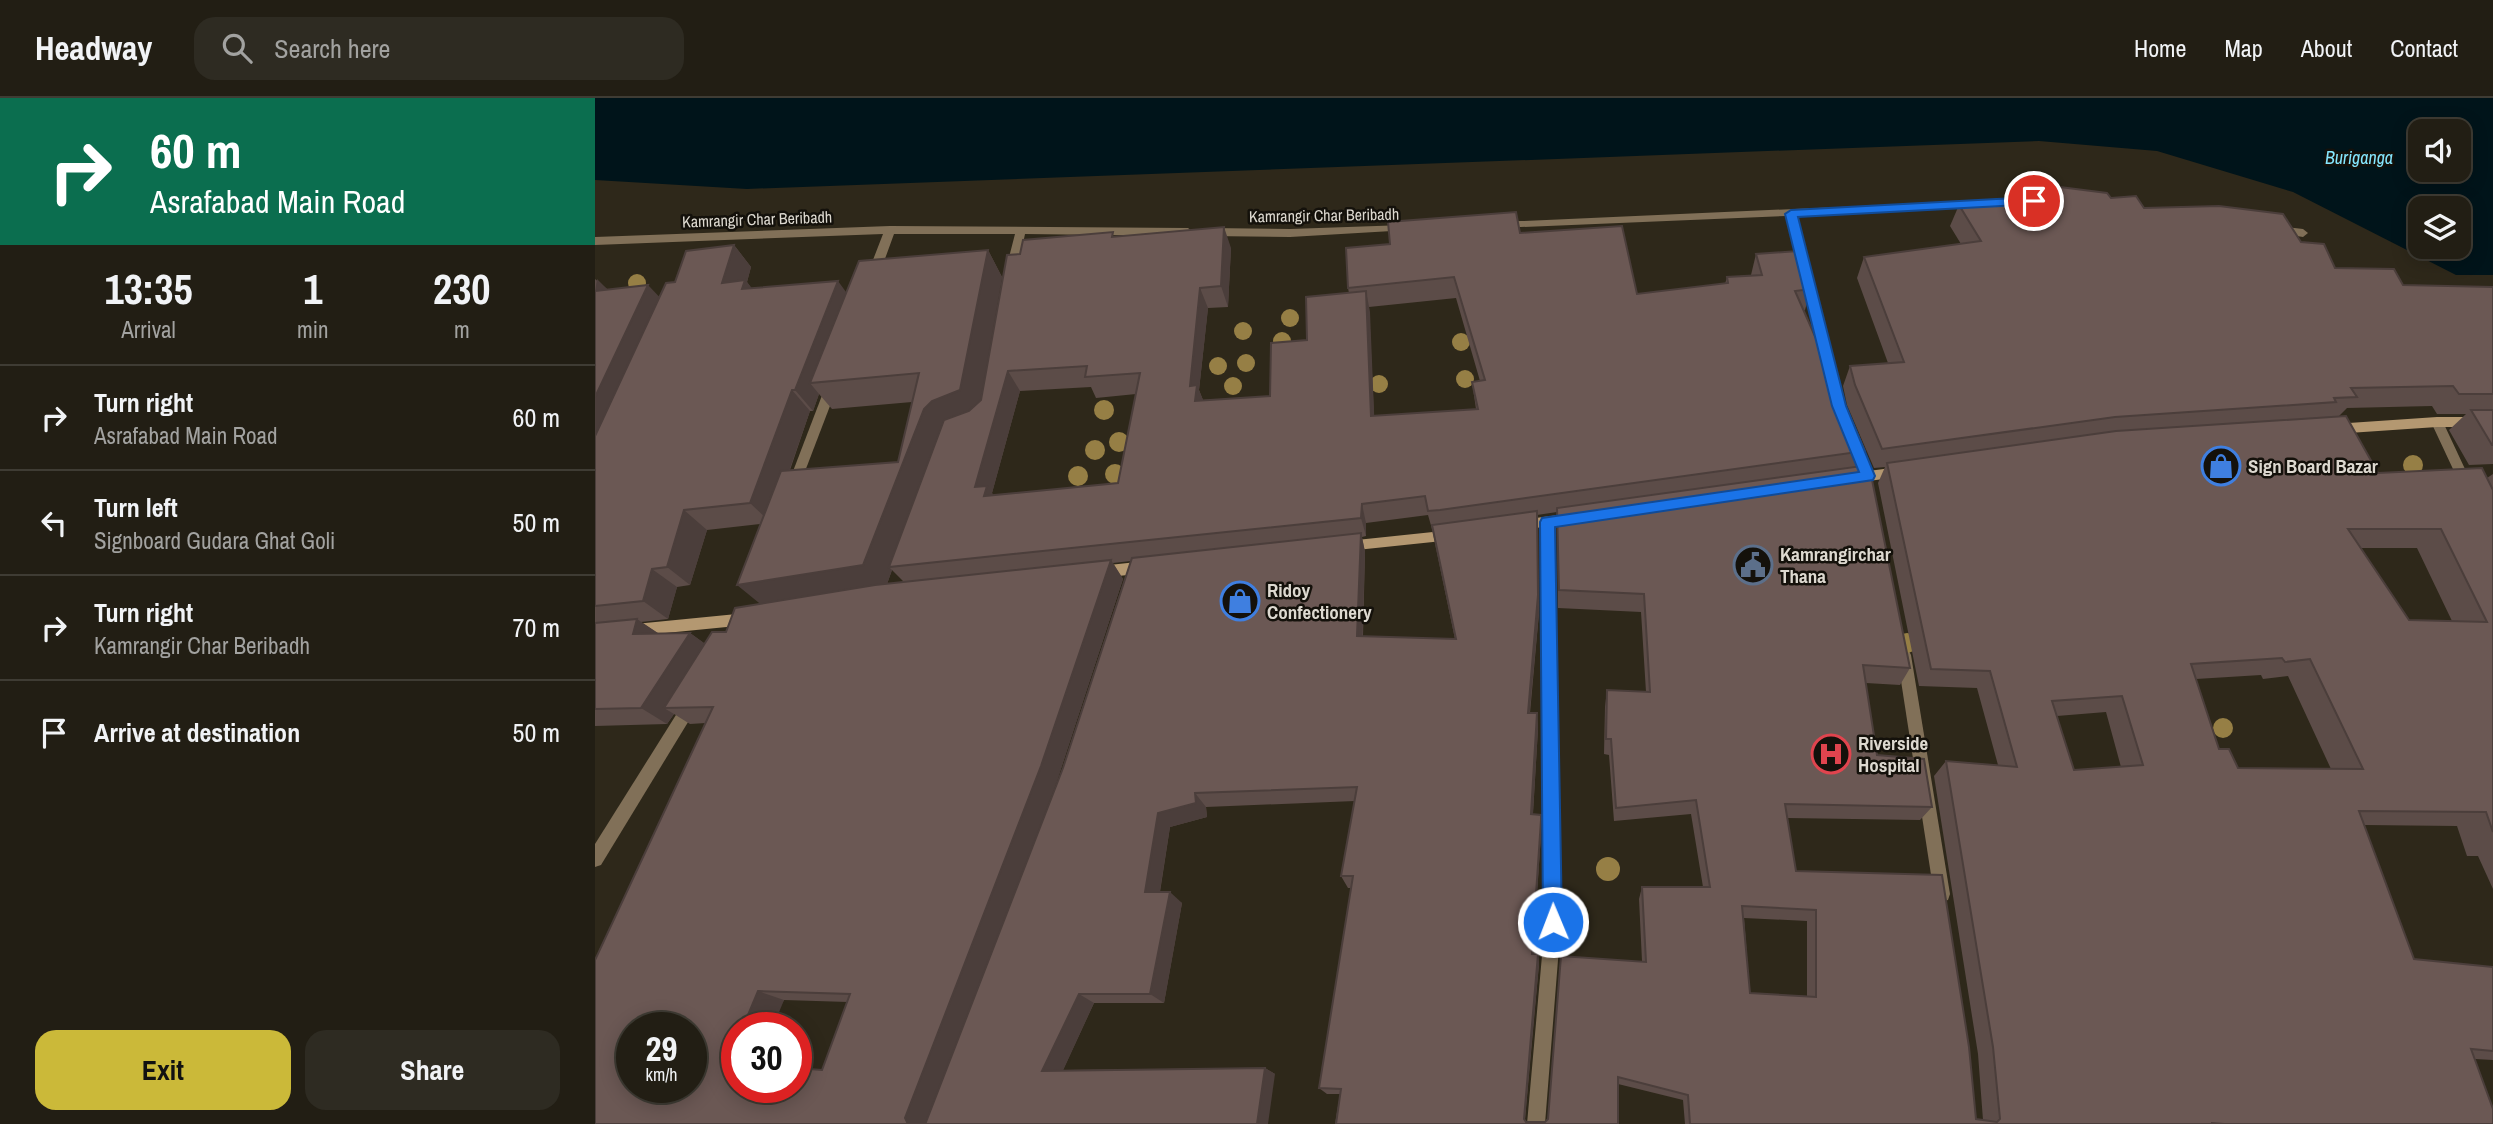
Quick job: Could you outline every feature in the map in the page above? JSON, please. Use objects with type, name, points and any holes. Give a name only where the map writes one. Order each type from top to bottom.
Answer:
[{"type":"street","points":[[1485,225],[1791,214],[1993,203]]},
{"type":"street","points":[[1791,214],[1836,394]]},
{"type":"street","name":"Kamrangir Char Beribadh","points":[[595,241],[890,230],[1290,233],[1415,228]]},
{"type":"street","points":[[2264,228],[2303,233]]},
{"type":"street","points":[[865,295],[890,230]]},
{"type":"street","points":[[1008,289],[1021,230]]},
{"type":"street","points":[[701,249],[707,236]]},
{"type":"street","points":[[788,502],[836,373]]},
{"type":"street","points":[[2437,422],[2471,494]]},
{"type":"street","points":[[2326,429],[2437,422],[2493,422]]},
{"type":"street","points":[[1841,480],[1909,470]]},
{"type":"street","points":[[1508,527],[1587,516]]},
{"type":"street","points":[[1536,1124],[1553,922],[1547,522]]},
{"type":"street","points":[[1336,547],[1469,532]]},
{"type":"street","points":[[1082,574],[1134,574],[1163,565]]},
{"type":"street","points":[[622,632],[747,618]]},
{"type":"street","points":[[1900,636],[1943,905]]},
{"type":"street","points":[[595,859],[702,688]]},
{"type":"water","name":"Buriganga","points":[[595,98],[2493,98],[2493,275],[2456,275],[2425,259],[2471,259],[2471,196],[2408,196],[2408,251],[2293,192],[2157,151],[2039,141],[747,189],[595,180]]},
{"type":"building","points":[[2013,187],[2060,187],[2107,193],[2111,198],[2136,196],[2144,208],[2219,206],[2283,214],[2301,242],[2324,244],[2335,268],[2394,269],[2403,285],[2493,287],[2493,394],[2459,394],[2453,386],[2351,388],[2357,397],[2334,398],[2336,402],[2115,417],[1882,449],[1855,385],[1850,366],[1904,362],[1864,257],[1981,241],[1959,205],[2019,198]]},
{"type":"building","points":[[1516,212],[1520,233],[1622,226],[1637,294],[1728,283],[1727,277],[1762,275],[1756,254],[1798,251],[1811,289],[1795,291],[1829,368],[1832,368],[1837,387],[1865,451],[1440,510],[1428,511],[1425,496],[1362,504],[1361,518],[889,567],[944,420],[969,411],[981,400],[1007,255],[1020,254],[1023,240],[1113,232],[1112,237],[1224,227],[1221,286],[1200,288],[1190,386],[1197,385],[1195,401],[1270,396],[1271,343],[1307,340],[1306,297],[1366,291],[1371,416],[1478,409],[1472,382],[1485,380],[1454,277],[1348,288],[1346,248],[1390,244],[1388,222]],"holes":[[[1087,366],[1085,377],[1140,373],[1118,483],[984,496],[987,486],[975,487],[1008,371]]]},
{"type":"building","points":[[734,245],[722,283],[745,280],[742,289],[838,281],[795,390],[792,390],[750,503],[684,510],[667,567],[652,569],[643,601],[595,606],[595,436],[666,283],[675,282],[686,251]]},
{"type":"building","points":[[988,250],[960,390],[932,401],[924,409],[863,565],[737,585],[781,471],[898,462],[919,373],[810,383],[859,261]]},
{"type":"building","points":[[648,285],[595,397],[595,291]]},
{"type":"building","points":[[2471,410],[2493,410],[2493,445],[2492,445]]},
{"type":"building","points":[[2346,416],[2378,473],[2482,468],[2493,490],[2493,832],[2486,812],[2359,811],[2414,959],[2493,967],[2493,1051],[2471,1049],[2493,1109],[2493,1124],[1690,1124],[1688,1095],[1618,1077],[1618,1124],[1336,1124],[1341,1089],[1319,1088],[1353,876],[1341,876],[1357,787],[1195,793],[1196,803],[1158,813],[1145,892],[1170,892],[1150,994],[1079,994],[1042,1071],[1265,1068],[1257,1124],[595,1124],[595,960],[713,707],[664,708],[712,632],[726,632],[735,608],[875,585],[1111,560],[1041,766],[905,1118],[907,1122],[926,1122],[1063,768],[1132,558],[1361,533],[1357,636],[1456,639],[1432,525],[1537,511],[1538,595],[1528,713],[1537,713],[1531,814],[1541,815],[1541,820],[1532,954],[1538,954],[1524,1119],[1526,1122],[1545,1122],[1548,1119],[1561,956],[1646,962],[1642,887],[1710,887],[1696,800],[1616,808],[1611,739],[1606,739],[1607,690],[1650,692],[1644,594],[1559,590],[1557,508],[1869,465],[1910,668],[1863,665],[1877,755],[1924,759],[1932,807],[1785,804],[1796,871],[1942,875],[1969,1047],[1976,1119],[1997,1122],[2000,1119],[1993,1047],[1946,761],[2017,767],[1990,671],[1931,669],[1887,463],[2116,431]],"holes":[[[2348,529],[2441,529],[2487,622],[2409,620]],[[2282,658],[2285,662],[2310,659],[2363,769],[2238,768],[2229,749],[2219,749],[2191,664]],[[2122,696],[2143,765],[2074,770],[2052,701]],[[1742,906],[1816,910],[1816,997],[1750,993]]]},
{"type":"building","points":[[637,619],[633,634],[690,633],[641,708],[595,709],[595,623]]},
{"type":"place","name":"Sign Board Bazar","points":[[2221,466]]},
{"type":"place","name":"Kamrangirchar Thana","points":[[1753,565]]},
{"type":"place","name":"Ridoy Confectionery","points":[[1240,601]]},
{"type":"place","name":"Riverside Hospital","points":[[1831,754]]},
{"type":"route","points":[[1553,922],[1547,522],[1868,476],[1839,406],[1791,214],[2034,201]]}]
